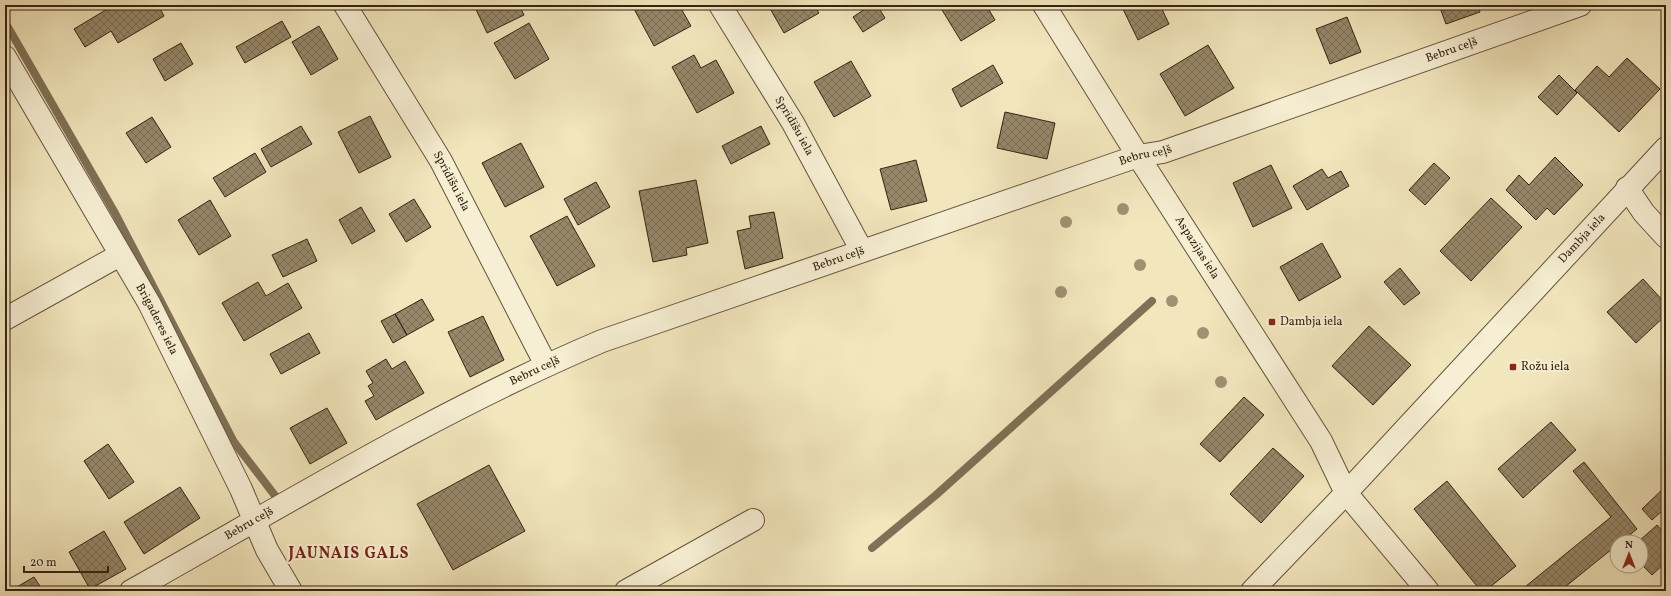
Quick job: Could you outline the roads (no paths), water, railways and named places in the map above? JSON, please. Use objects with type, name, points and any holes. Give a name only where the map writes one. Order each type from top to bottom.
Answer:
[{"type":"street","name":"Sprīdīšu iela","points":[[346,5],[441,161],[546,365]]},
{"type":"street","name":"Sprīdīšu iela","points":[[720,5],[793,123],[862,251]]},
{"type":"street","name":"Aspazijas iela","points":[[1044,5],[1138,156],[1321,441],[1346,493]]},
{"type":"street","name":"Bebru ceļš","points":[[131,591],[410,434],[546,365],[602,341],[1138,156],[1163,152],[1541,10],[1580,5]]},
{"type":"street","name":"Brigaderes iela","points":[[5,57],[149,304],[241,489],[254,522],[291,591]]},
{"type":"street","name":"Dambja iela","points":[[1252,591],[1346,493],[1627,188],[1666,148]]},
{"type":"street","points":[[1627,188],[1644,212],[1666,237]]},
{"type":"street","points":[[5,319],[120,255]]},
{"type":"street","points":[[1346,493],[1428,591]]},
{"type":"street","points":[[626,591],[753,520]]},
{"type":"waterway","points":[[5,22],[115,213],[234,442],[276,497]]},
{"type":"waterway","points":[[872,548],[936,495],[1152,301]]},
{"type":"place","name":"Dambja iela","points":[[1272,322]]},
{"type":"place","name":"Rožu iela","points":[[1513,367]]},
{"type":"district","name":"JAUNAIS GALS","points":[[349,554]]}]
